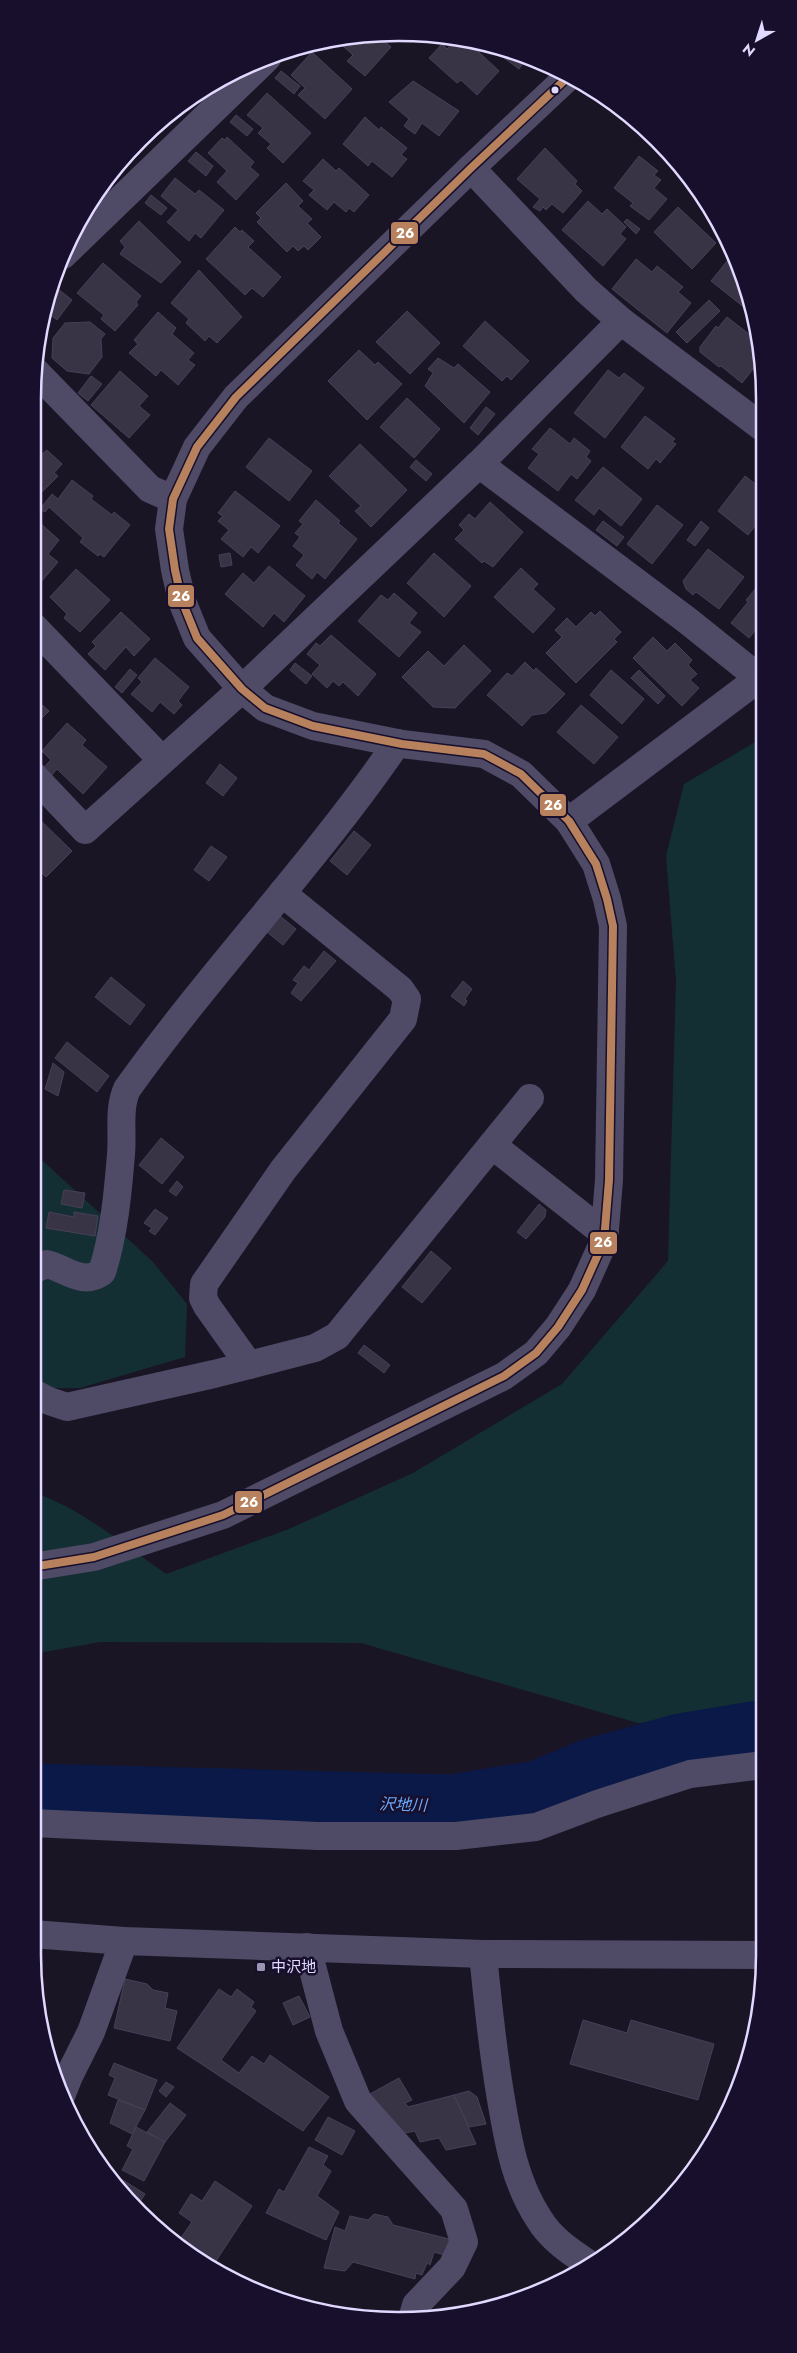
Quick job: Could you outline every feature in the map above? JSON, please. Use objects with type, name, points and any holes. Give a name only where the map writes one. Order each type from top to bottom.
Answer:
[{"type":"street","points":[[78,241],[252,73]]},
{"type":"street","points":[[41,1566],[94,1557],[223,1515],[504,1376],[536,1353],[558,1327],[582,1290],[604,1240],[609,1180],[613,926],[596,864],[569,821],[521,774],[484,754],[397,743],[313,726],[266,708],[242,689],[197,638],[182,601],[174,570],[169,529],[173,498],[197,447],[236,397],[470,168],[563,81]]},
{"type":"street","points":[[470,168],[586,290],[621,321],[756,422]]},
{"type":"street","points":[[41,784],[85,830],[242,689],[479,464],[621,321]]},
{"type":"street","points":[[42,378],[150,489],[173,498]]},
{"type":"street","points":[[479,464],[756,674]]},
{"type":"street","points":[[41,634],[162,760]]},
{"type":"street","points":[[569,821],[756,680]]},
{"type":"street","points":[[41,1266],[47,1264],[80,1278],[93,1278],[102,1272],[119,1184],[123,1126],[122,1101],[124,1095],[182,1016],[341,820],[397,743]]},
{"type":"street","points":[[249,1365],[207,1306],[203,1298],[204,1284],[283,1170],[403,1019],[407,1009],[407,999],[400,989],[282,893]]},
{"type":"street","points":[[41,1396],[67,1407],[314,1348],[337,1336],[530,1098]]},
{"type":"street","points":[[492,1145],[605,1234]]},
{"type":"street","points":[[41,1823],[317,1836],[456,1836],[536,1827],[597,1804],[690,1774],[756,1766]]},
{"type":"street","points":[[41,1935],[124,1941],[483,1954],[756,1955]]},
{"type":"street","points":[[66,2085],[91,2032],[124,1941]]},
{"type":"street","points":[[307,1947],[329,2031],[358,2101],[454,2209],[457,2217],[464,2242],[452,2268],[416,2305],[414,2311]]},
{"type":"street","points":[[483,1954],[493,2054],[510,2155],[521,2186],[545,2227],[561,2244],[584,2260]]},
{"type":"green space","points":[[756,742],[756,1716],[638,1723],[361,1643],[100,1642],[41,1653],[41,1495],[85,1518],[166,1574],[289,1529],[413,1473],[562,1384],[668,1261],[676,981],[666,856],[684,784]]},
{"type":"green space","points":[[41,1159],[153,1262],[187,1304],[185,1357],[80,1388],[41,1388]]},
{"type":"building","points":[[385,42],[391,47],[365,76],[347,61],[353,55],[342,46]]},
{"type":"building","points":[[442,44],[447,49],[451,45],[476,50],[499,71],[477,95],[461,80],[457,83],[429,58]]},
{"type":"building","points":[[312,52],[352,89],[325,119],[298,95],[305,88],[291,75]]},
{"type":"building","points":[[503,57],[513,60],[523,64],[519,69]]},
{"type":"building","points":[[281,71],[300,86],[294,94],[275,78]]},
{"type":"building","points":[[413,81],[459,111],[439,136],[422,123],[415,134],[404,126],[409,119],[389,102]]},
{"type":"building","points":[[267,93],[311,133],[283,163],[267,148],[271,144],[258,133],[263,128],[247,115]]},
{"type":"building","points":[[236,115],[253,129],[247,136],[230,122]]},
{"type":"building","points":[[365,117],[379,130],[381,127],[407,148],[401,155],[407,159],[392,177],[372,161],[368,166],[343,144]]},
{"type":"building","points":[[227,137],[254,162],[250,167],[259,175],[236,200],[217,182],[227,171],[208,153],[222,138],[225,140]]},
{"type":"building","points":[[545,148],[577,181],[575,184],[582,191],[563,213],[552,204],[546,210],[543,207],[540,211],[533,207],[540,199],[517,179]]},
{"type":"building","points":[[196,152],[213,166],[206,176],[188,161]]},
{"type":"building","points":[[639,156],[658,171],[654,175],[661,180],[654,188],[667,199],[649,220],[630,206],[633,203],[614,188]]},
{"type":"building","points":[[323,159],[336,171],[339,168],[369,195],[354,212],[349,208],[346,212],[334,202],[327,210],[309,195],[314,190],[303,181]]},
{"type":"building","points":[[175,178],[195,194],[199,190],[224,210],[201,238],[195,233],[189,241],[167,222],[178,210],[161,196]]},
{"type":"building","points":[[286,183],[303,201],[298,206],[312,219],[307,223],[321,237],[308,250],[304,246],[298,251],[293,246],[287,252],[257,222],[261,218],[256,213]]},
{"type":"building","points":[[151,195],[167,208],[161,215],[145,203]]},
{"type":"building","points":[[588,201],[602,214],[607,209],[626,227],[620,234],[626,239],[603,266],[562,230]]},
{"type":"building","points":[[678,207],[716,243],[692,269],[654,232]]},
{"type":"building","points":[[627,219],[640,229],[636,234],[624,222]]},
{"type":"building","points":[[139,221],[181,262],[161,283],[120,254],[125,247],[120,241]]},
{"type":"building","points":[[235,227],[240,232],[242,230],[254,241],[248,247],[281,277],[263,297],[252,288],[245,295],[206,259]]},
{"type":"building","points":[[636,259],[652,272],[657,266],[683,287],[678,292],[691,303],[667,333],[612,289]]},
{"type":"building","points":[[728,260],[744,307],[711,281]]},
{"type":"building","points":[[103,263],[141,296],[136,302],[138,305],[115,331],[101,319],[104,315],[77,293]]},
{"type":"building","points":[[199,270],[242,317],[217,343],[209,336],[205,341],[186,323],[189,319],[171,303]]},
{"type":"building","points":[[58,289],[72,300],[57,320],[51,315]]},
{"type":"building","points":[[709,300],[720,311],[687,343],[676,332]]},
{"type":"building","points":[[407,311],[440,343],[410,374],[376,342]]},
{"type":"building","points":[[158,312],[176,328],[172,334],[194,353],[188,360],[195,365],[178,385],[161,370],[156,376],[129,353],[138,344],[134,340]]},
{"type":"building","points":[[727,317],[750,335],[754,367],[742,383],[700,352],[700,347],[716,326],[718,328]]},
{"type":"building","points":[[485,321],[529,361],[511,380],[507,376],[502,381],[463,346]]},
{"type":"building","points":[[90,322],[105,334],[101,339],[102,357],[89,374],[67,371],[52,358],[53,338],[65,323]]},
{"type":"building","points":[[359,350],[375,365],[378,362],[402,384],[367,420],[328,381]]},
{"type":"building","points":[[438,358],[454,368],[458,364],[490,392],[464,423],[425,386],[433,373],[428,369]]},
{"type":"building","points":[[608,370],[619,378],[624,373],[644,388],[605,438],[574,413]]},
{"type":"building","points":[[120,371],[148,396],[139,406],[150,415],[129,438],[91,405]]},
{"type":"building","points":[[91,376],[102,384],[88,401],[78,393]]},
{"type":"building","points":[[407,398],[440,429],[414,458],[380,427]]},
{"type":"building","points":[[486,407],[495,414],[478,435],[470,428]]},
{"type":"building","points":[[645,416],[675,439],[672,442],[676,444],[660,463],[656,459],[648,469],[621,447]]},
{"type":"building","points":[[550,428],[570,444],[574,438],[590,451],[586,457],[591,461],[577,479],[571,474],[558,491],[528,468],[539,454],[532,449]]},
{"type":"building","points":[[269,438],[312,471],[289,501],[246,467]]},
{"type":"building","points":[[360,444],[407,490],[371,527],[355,511],[361,506],[329,476]]},
{"type":"building","points":[[47,450],[62,464],[54,473],[58,476],[41,493],[41,453]]},
{"type":"building","points":[[416,460],[432,474],[426,481],[410,467]]},
{"type":"building","points":[[603,467],[642,499],[621,526],[599,508],[594,515],[575,500]]},
{"type":"building","points":[[745,476],[756,484],[756,525],[748,535],[718,511]]},
{"type":"building","points":[[72,480],[93,496],[91,499],[112,515],[114,512],[130,525],[104,557],[100,554],[98,556],[80,542],[83,538],[49,507],[45,512],[41,510],[52,494],[58,499]]},
{"type":"building","points":[[235,491],[280,526],[258,553],[251,547],[243,557],[221,539],[229,530],[218,521],[223,516],[218,513]]},
{"type":"building","points":[[316,500],[340,521],[338,523],[357,539],[325,579],[317,572],[312,579],[296,565],[304,555],[293,546],[300,537],[295,533],[303,524],[299,521]]},
{"type":"building","points":[[490,502],[523,532],[493,567],[484,561],[482,563],[455,539],[464,530],[459,525],[469,514],[475,519]]},
{"type":"building","points":[[657,505],[683,525],[652,564],[627,544]]},
{"type":"building","points":[[603,521],[624,537],[617,546],[596,530]]},
{"type":"building","points":[[701,521],[709,528],[695,546],[687,540]]},
{"type":"building","points":[[41,524],[59,540],[48,554],[58,562],[41,582]]},
{"type":"building","points":[[708,549],[744,577],[719,609],[696,592],[693,595],[686,589],[683,581]]},
{"type":"building","points":[[230,553],[232,565],[221,567],[219,555]]},
{"type":"building","points":[[434,553],[471,586],[444,617],[407,583]]},
{"type":"building","points":[[269,566],[305,596],[284,622],[274,613],[263,627],[225,594],[243,573],[254,583]]},
{"type":"building","points":[[521,568],[538,584],[533,589],[555,609],[533,633],[494,597]]},
{"type":"building","points":[[76,569],[110,600],[80,632],[64,618],[67,614],[50,597]]},
{"type":"building","points":[[756,588],[756,629],[749,638],[731,623],[748,602],[746,600]]},
{"type":"building","points":[[394,593],[417,613],[409,623],[421,632],[399,657],[358,621],[381,595],[388,600]]},
{"type":"building","points":[[600,611],[621,632],[614,639],[617,642],[576,683],[546,653],[562,637],[555,630],[567,618],[576,627],[591,612],[595,616]]},
{"type":"building","points":[[121,612],[150,639],[134,656],[126,647],[105,670],[88,654],[96,646],[92,642]]},
{"type":"building","points":[[331,635],[376,674],[358,696],[343,682],[339,686],[333,681],[327,688],[312,674],[320,665],[307,654],[316,643],[320,646]]},
{"type":"building","points":[[653,637],[667,651],[675,643],[692,660],[688,665],[697,674],[690,680],[699,688],[682,706],[633,658]]},
{"type":"building","points":[[464,645],[491,671],[455,708],[433,707],[402,677],[428,651],[444,666]]},
{"type":"building","points":[[155,658],[189,687],[178,701],[182,705],[174,714],[160,702],[152,712],[131,694],[142,682],[138,678]]},
{"type":"building","points":[[525,662],[534,671],[536,668],[565,694],[546,713],[532,715],[522,726],[487,695],[507,673],[512,676]]},
{"type":"building","points":[[295,663],[312,676],[306,684],[290,670]]},
{"type":"building","points":[[130,669],[137,675],[122,693],[115,687]]},
{"type":"building","points":[[611,670],[644,699],[622,724],[590,695]]},
{"type":"building","points":[[639,670],[665,696],[658,704],[631,678]]},
{"type":"building","points":[[41,704],[49,711],[41,719]]},
{"type":"building","points":[[581,705],[618,737],[594,764],[557,732]]},
{"type":"building","points":[[67,723],[86,740],[82,745],[107,767],[83,794],[57,769],[50,777],[42,769],[51,760],[42,751]]},
{"type":"building","points":[[220,764],[237,778],[223,796],[206,783]]},
{"type":"building","points":[[41,821],[72,851],[46,877],[41,872]]},
{"type":"building","points":[[354,831],[371,845],[347,875],[330,861]]},
{"type":"building","points":[[211,846],[227,857],[209,881],[194,870]]},
{"type":"building","points":[[280,916],[296,929],[283,945],[267,932]]},
{"type":"building","points":[[324,951],[336,961],[301,1001],[291,993],[298,983],[293,980],[304,966],[309,970]]},
{"type":"building","points":[[111,977],[145,1005],[130,1025],[95,997]]},
{"type":"building","points":[[463,981],[472,989],[465,999],[467,1001],[464,1006],[451,996]]},
{"type":"building","points":[[67,1042],[109,1076],[97,1092],[55,1058]]},
{"type":"building","points":[[53,1063],[64,1072],[58,1096],[45,1089]]},
{"type":"building","points":[[161,1138],[184,1157],[162,1184],[139,1165]]},
{"type":"building","points":[[177,1181],[183,1187],[176,1196],[169,1191]]},
{"type":"building","points":[[64,1190],[85,1193],[82,1208],[61,1204]]},
{"type":"building","points":[[539,1204],[546,1210],[545,1217],[526,1239],[517,1232]]},
{"type":"building","points":[[155,1209],[168,1218],[155,1235],[149,1231],[152,1228],[144,1223]]},
{"type":"building","points":[[49,1212],[74,1217],[74,1212],[98,1216],[95,1236],[46,1228]]},
{"type":"building","points":[[431,1251],[451,1268],[422,1303],[402,1287]]},
{"type":"building","points":[[364,1345],[390,1365],[384,1373],[358,1353]]},
{"type":"building","points":[[125,1979],[147,1984],[153,1990],[168,1993],[165,2008],[177,2011],[170,2041],[114,2028]]},
{"type":"building","points":[[219,1989],[231,1997],[237,1989],[254,2002],[251,2007],[256,2011],[221,2060],[239,2073],[252,2056],[264,2064],[270,2055],[329,2097],[303,2131],[177,2048]]},
{"type":"building","points":[[299,1996],[310,2017],[293,2025],[283,2003]]},
{"type":"building","points":[[583,2020],[627,2033],[631,2020],[714,2044],[698,2100],[570,2064]]},
{"type":"building","points":[[114,2063],[157,2080],[145,2110],[108,2095],[115,2078],[109,2075]]},
{"type":"building","points":[[399,2078],[412,2100],[405,2103],[408,2107],[454,2095],[476,2144],[446,2150],[439,2138],[420,2142],[415,2131],[396,2135],[370,2094]]},
{"type":"building","points":[[166,2082],[174,2087],[166,2097],[159,2091]]},
{"type":"building","points":[[469,2091],[477,2097],[486,2124],[469,2127],[454,2095]]},
{"type":"building","points":[[118,2100],[145,2110],[132,2134],[110,2123]]},
{"type":"building","points":[[170,2103],[186,2115],[165,2142],[147,2132]]},
{"type":"building","points":[[328,2117],[355,2131],[342,2155],[315,2140]]},
{"type":"building","points":[[136,2127],[165,2142],[144,2181],[122,2170],[133,2149],[127,2146]]},
{"type":"building","points":[[309,2147],[328,2156],[323,2165],[331,2171],[317,2196],[339,2212],[326,2240],[266,2213],[279,2189],[284,2192]]},
{"type":"building","points":[[120,2178],[145,2194],[140,2201]]},
{"type":"building","points":[[215,2181],[252,2206],[216,2261],[181,2238],[192,2222],[179,2213],[191,2194],[202,2201]]},
{"type":"building","points":[[374,2214],[388,2217],[393,2225],[449,2239],[444,2255],[434,2252],[430,2265],[427,2263],[422,2275],[416,2273],[415,2279],[353,2262],[345,2271],[324,2268],[335,2227],[345,2231],[350,2216],[368,2220]]},
{"type":"waterway","name":"沢地川","points":[[41,1794],[451,1805],[538,1791],[591,1769],[680,1744],[756,1731]]},
{"type":"transit line","name":"26","points":[[41,1566],[94,1557],[223,1515],[504,1376],[536,1353],[558,1327],[582,1290],[604,1241],[609,1180],[613,926],[596,864],[569,821],[521,774],[484,754],[402,744],[313,726],[265,708],[242,689],[197,638],[182,601],[169,529],[173,499],[197,447],[236,397],[471,168],[563,81]]},
{"type":"place","name":"中沢地","points":[[261,1967]]}]
